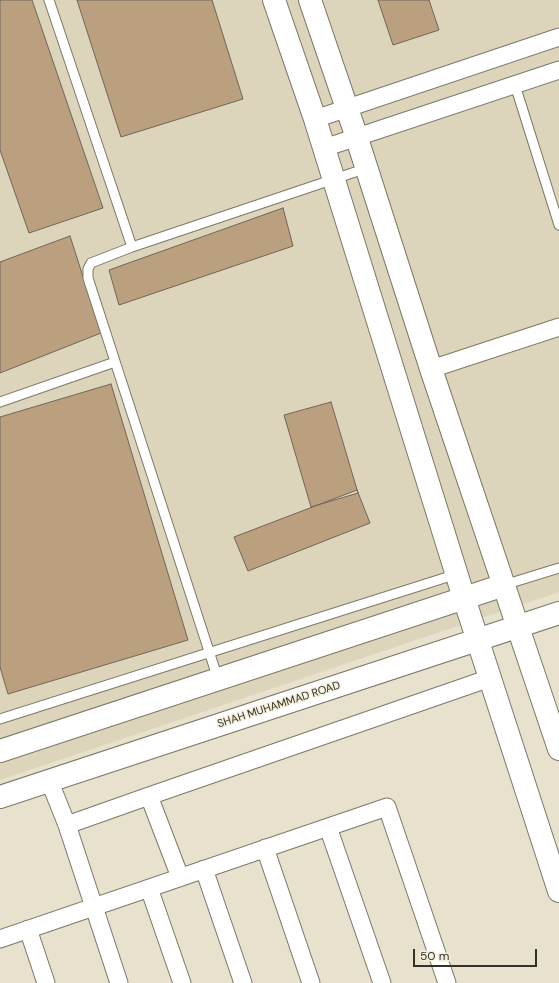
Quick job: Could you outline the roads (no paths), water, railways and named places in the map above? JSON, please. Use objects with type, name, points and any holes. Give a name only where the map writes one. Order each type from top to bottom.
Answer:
[{"type":"street","points":[[274,0],[315,119],[464,598],[559,891]]},
{"type":"street","points":[[310,0],[357,137],[431,369],[559,749]]},
{"type":"street","points":[[315,119],[559,37]]},
{"type":"street","points":[[324,148],[559,70]]},
{"type":"street","points":[[431,369],[559,327]]},
{"type":"street","points":[[0,751],[504,585]]},
{"type":"street","name":"SHAH MUHAMMAD ROAD","points":[[0,797],[559,613]]},
{"type":"street","points":[[67,825],[490,678]]},
{"type":"street","points":[[49,780],[67,825],[119,983]]},
{"type":"street","points":[[149,796],[180,877]]},
{"type":"street","points":[[0,939],[387,807],[447,983]]},
{"type":"street","points":[[328,827],[382,983]]},
{"type":"street","points":[[265,848],[311,983]]},
{"type":"street","points":[[204,869],[244,983]]},
{"type":"street","points":[[149,888],[182,983]]},
{"type":"street","points":[[28,929],[46,983]]},
{"type":"lane","points":[[49,0],[132,247]]},
{"type":"lane","points":[[515,84],[559,225]]},
{"type":"lane","points":[[218,679],[88,278],[88,269],[91,263],[132,247],[366,168]]},
{"type":"lane","points":[[0,402],[115,362]]},
{"type":"lane","points":[[504,585],[559,568]]},
{"type":"lane","points":[[0,719],[457,574]]}]
